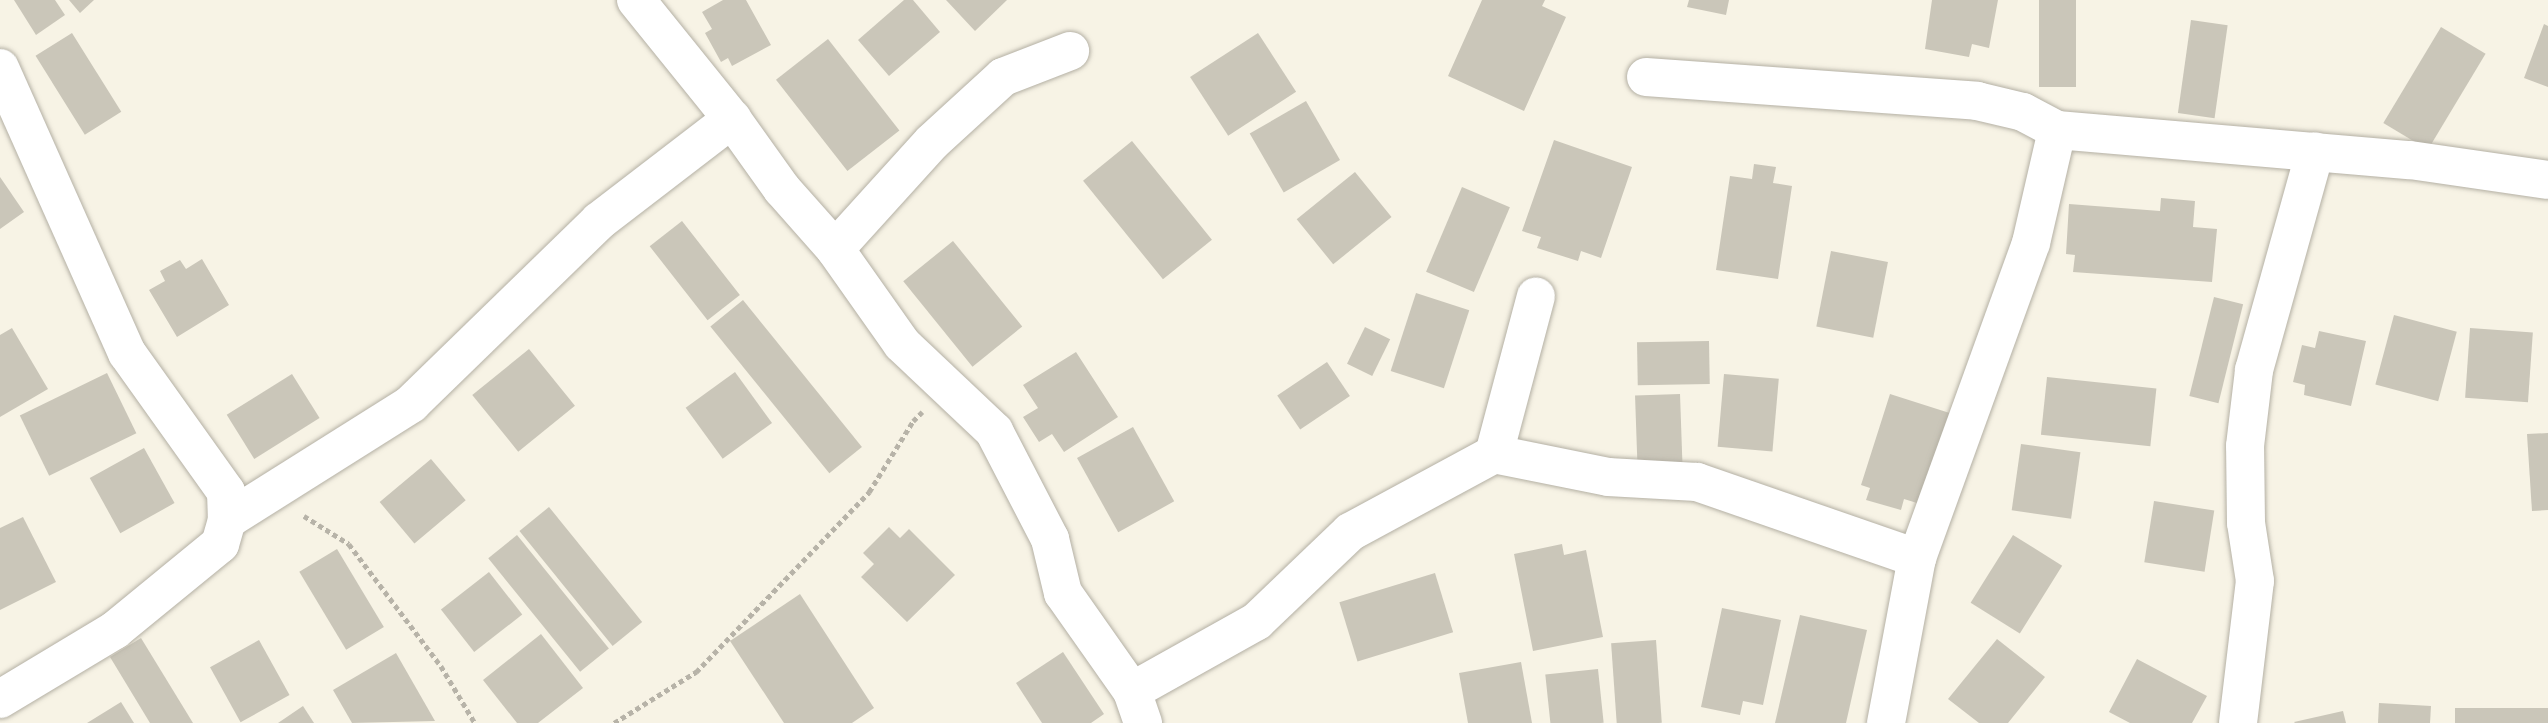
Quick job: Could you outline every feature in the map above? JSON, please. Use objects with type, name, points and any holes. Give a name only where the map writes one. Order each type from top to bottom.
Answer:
[{"type":"street","points":[[636,0],[732,119],[782,189],[835,249],[902,344],[994,431],[1049,539],[1063,593],[1138,707],[1257,621],[1350,532],[1494,454],[1608,477],[1696,482],[1917,558]]},
{"type":"street","points":[[835,249],[932,142],[1003,77],[1070,51]]},
{"type":"street","points":[[0,68],[127,353],[226,492],[227,520],[220,544],[115,630],[0,699]]},
{"type":"street","points":[[1646,77],[1977,101],[2022,113],[2057,131],[2410,160],[2548,180]]},
{"type":"street","points":[[227,520],[411,404],[599,221],[732,119]]},
{"type":"street","points":[[1886,723],[1917,558],[2031,243],[2057,131]]},
{"type":"street","points":[[2238,723],[2255,581],[2246,523],[2245,446],[2253,370],[2315,151]]},
{"type":"street","points":[[1494,454],[1536,296]]},
{"type":"path","points":[[614,723],[696,672],[869,492],[913,421],[948,388]]},
{"type":"path","points":[[259,500],[308,518],[349,544],[441,666],[475,723]]},
{"type":"building","points":[[14,0],[55,0],[65,15],[36,35]]},
{"type":"building","points":[[69,0],[94,0],[80,13]]},
{"type":"building","points":[[723,0],[746,0],[771,45],[732,66],[728,58],[721,62],[705,33],[712,29],[702,12]]},
{"type":"building","points":[[904,0],[913,0],[940,32],[889,76],[858,40]]},
{"type":"building","points":[[946,0],[1007,0],[975,31]]},
{"type":"building","points":[[1482,0],[1545,0],[1542,6],[1566,17],[1524,111],[1448,76]]},
{"type":"building","points":[[1689,0],[1729,0],[1726,15],[1687,7]]},
{"type":"building","points":[[1932,0],[1998,0],[1989,48],[1972,44],[1969,57],[1925,49]]},
{"type":"building","points":[[2039,0],[2076,0],[2076,87],[2039,87]]},
{"type":"building","points":[[2191,20],[2228,25],[2215,118],[2178,113]]},
{"type":"building","points":[[2544,24],[2548,26],[2548,87],[2524,78]]},
{"type":"building","points":[[2441,27],[2486,54],[2428,150],[2383,123]]},
{"type":"building","points":[[72,33],[121,112],[85,135],[36,56]]},
{"type":"building","points":[[1258,33],[1296,92],[1228,136],[1190,77]]},
{"type":"building","points":[[828,39],[899,130],[847,171],[776,80]]},
{"type":"building","points":[[1306,101],[1340,160],[1284,192],[1250,134]]},
{"type":"building","points":[[1554,140],[1632,167],[1601,258],[1581,251],[1578,261],[1537,248],[1541,237],[1522,231]]},
{"type":"building","points":[[1132,141],[1212,240],[1163,279],[1083,181]]},
{"type":"building","points":[[1754,164],[1776,167],[1773,183],[1792,186],[1778,279],[1716,270],[1730,176],[1752,179]]},
{"type":"building","points":[[1355,172],[1392,217],[1333,264],[1297,219]]},
{"type":"building","points":[[0,177],[24,212],[0,229]]},
{"type":"building","points":[[1462,187],[1510,207],[1474,292],[1426,272]]},
{"type":"building","points":[[2161,198],[2195,201],[2193,227],[2217,229],[2212,282],[2073,272],[2075,255],[2066,254],[2069,204],[2160,211]]},
{"type":"building","points":[[682,221],[740,295],[708,320],[650,246]]},
{"type":"building","points":[[953,241],[1022,326],[972,367],[903,281]]},
{"type":"building","points":[[1831,251],[1888,262],[1873,338],[1816,327]]},
{"type":"building","points":[[202,259],[229,305],[177,337],[149,290],[165,281],[160,271],[180,260],[186,269]]},
{"type":"building","points":[[1416,293],[1469,310],[1444,388],[1391,371]]},
{"type":"building","points":[[2214,297],[2243,304],[2218,403],[2189,396]]},
{"type":"building","points":[[743,300],[862,447],[829,473],[710,326]]},
{"type":"building","points":[[2394,315],[2457,332],[2438,401],[2375,385]]},
{"type":"building","points":[[1365,327],[1390,339],[1372,376],[1347,364]]},
{"type":"building","points":[[12,328],[48,389],[0,417],[0,335]]},
{"type":"building","points":[[2470,328],[2533,332],[2528,402],[2465,398]]},
{"type":"building","points":[[2319,331],[2366,341],[2351,406],[2304,395],[2305,385],[2293,382],[2302,345],[2315,348]]},
{"type":"building","points":[[1709,341],[1710,384],[1638,385],[1637,342]]},
{"type":"building","points":[[529,349],[575,406],[518,452],[472,395]]},
{"type":"building","points":[[1076,352],[1118,417],[1064,452],[1052,434],[1039,442],[1023,417],[1038,408],[1023,385]]},
{"type":"building","points":[[1327,362],[1350,396],[1300,430],[1277,396]]},
{"type":"building","points":[[735,372],[772,423],[723,459],[686,408]]},
{"type":"building","points":[[107,373],[136,433],[49,476],[20,416]]},
{"type":"building","points":[[292,374],[320,418],[254,459],[227,415]]},
{"type":"building","points":[[1724,374],[1779,379],[1772,452],[1718,447]]},
{"type":"building","points":[[2047,377],[2156,388],[2150,446],[2041,435]]},
{"type":"building","points":[[1680,394],[1683,476],[1638,478],[1635,396]]},
{"type":"building","points":[[1890,394],[1959,416],[1930,507],[1904,499],[1901,510],[1866,500],[1870,488],[1861,485]]},
{"type":"building","points":[[1133,427],[1174,501],[1118,532],[1077,458]]},
{"type":"building","points":[[2548,433],[2548,510],[2532,511],[2527,434]]},
{"type":"building","points":[[2021,444],[2080,452],[2071,519],[2012,510]]},
{"type":"building","points":[[144,448],[175,503],[120,533],[90,478]]},
{"type":"building","points":[[431,459],[466,500],[414,543],[380,502]]},
{"type":"building","points":[[2154,501],[2214,511],[2205,572],[2144,562]]},
{"type":"building","points":[[549,507],[642,622],[613,646],[519,531]]},
{"type":"building","points":[[23,517],[56,582],[0,610],[0,528]]},
{"type":"building","points":[[889,527],[900,538],[909,529],[955,575],[907,622],[861,577],[874,564],[863,553]]},
{"type":"building","points":[[517,535],[609,648],[580,672],[488,558]]},
{"type":"building","points":[[2013,535],[2062,566],[2020,634],[1971,603]]},
{"type":"building","points":[[1562,544],[1564,555],[1586,550],[1603,637],[1533,651],[1514,554]]},
{"type":"building","points":[[337,549],[384,627],[346,650],[299,572]]},
{"type":"building","points":[[489,572],[522,615],[474,652],[441,610]]},
{"type":"building","points":[[1435,573],[1453,632],[1357,662],[1339,602]]},
{"type":"building","points":[[800,594],[874,708],[852,723],[784,723],[730,641]]},
{"type":"building","points":[[1722,608],[1781,620],[1763,705],[1743,701],[1740,715],[1701,707]]},
{"type":"building","points":[[1800,615],[1867,630],[1846,723],[1775,723]]},
{"type":"building","points":[[541,634],[583,688],[538,723],[517,723],[483,680]]},
{"type":"building","points":[[141,638],[193,723],[150,723],[110,657]]},
{"type":"building","points":[[1997,639],[2045,677],[2008,723],[1979,723],[1948,699]]},
{"type":"building","points":[[259,640],[290,695],[241,722],[210,667]]},
{"type":"building","points":[[1656,640],[1662,723],[1617,723],[1611,643]]},
{"type":"building","points":[[1063,652],[1104,714],[1091,723],[1042,723],[1016,683]]},
{"type":"building","points":[[396,653],[435,721],[352,723],[333,690]]},
{"type":"building","points":[[2137,659],[2207,696],[2192,723],[2130,723],[2109,712]]},
{"type":"building","points":[[1521,662],[1532,723],[1468,723],[1459,673]]},
{"type":"building","points":[[1598,669],[1604,723],[1550,723],[1545,675]]},
{"type":"building","points":[[121,702],[134,723],[87,723]]},
{"type":"building","points":[[2379,703],[2431,706],[2430,723],[2378,723]]},
{"type":"building","points":[[303,706],[314,723],[278,723]]},
{"type":"building","points":[[2455,708],[2548,708],[2548,723],[2455,723]]},
{"type":"building","points":[[2343,711],[2346,723],[2294,722]]}]
